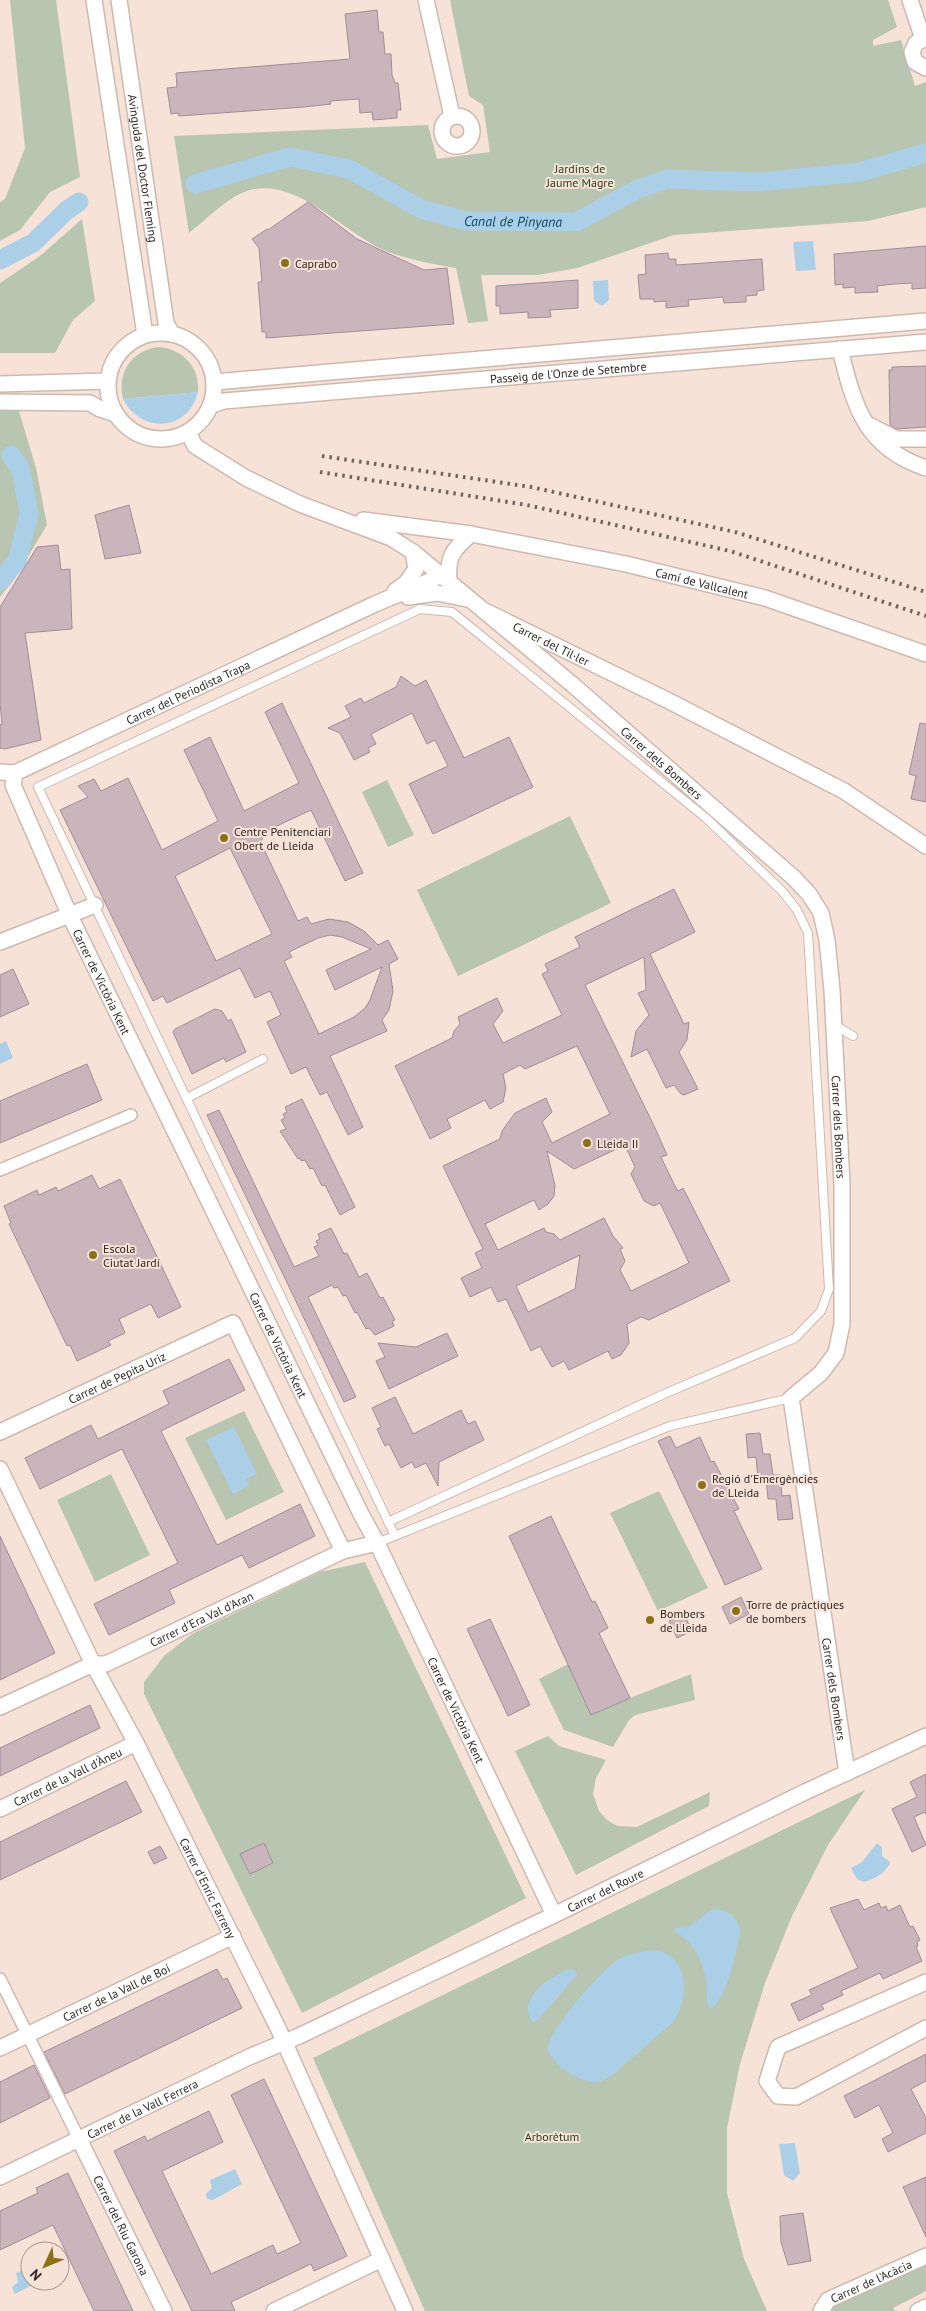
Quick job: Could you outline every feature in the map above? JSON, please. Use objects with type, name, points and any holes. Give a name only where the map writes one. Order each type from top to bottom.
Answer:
[{"type":"street","name":"Avinguda del Doctor Fleming","points":[[94,0],[145,335]]},
{"type":"street","name":"Avinguda del Doctor Fleming","points":[[119,0],[166,323],[172,334]]},
{"type":"street","points":[[426,0],[452,116]]},
{"type":"street","points":[[910,0],[925,38],[916,43],[912,52],[915,62],[926,68]]},
{"type":"street","name":"Passeig de l'Onze de Setembre","points":[[214,382],[926,320]]},
{"type":"street","points":[[158,333],[172,334],[188,340],[201,351],[210,365],[214,382],[211,405],[202,421],[188,432],[173,439],[156,440],[140,436],[126,427],[115,414],[108,398],[108,381],[111,366],[119,352],[131,342],[145,335],[158,333]]},
{"type":"street","name":"Passeig de l'Onze de Setembre","points":[[211,405],[224,401],[926,342]]},
{"type":"street","points":[[840,349],[850,387],[865,422],[888,450],[904,460],[926,468]]},
{"type":"street","points":[[0,384],[108,381]]},
{"type":"street","points":[[0,402],[90,403],[100,410],[115,414]]},
{"type":"street","points":[[865,422],[880,432],[896,438],[926,439]]},
{"type":"street","name":"Carrer del Til·ler","points":[[188,432],[195,446],[246,478],[300,504],[391,538],[413,552],[483,610],[669,701],[844,791],[926,846]]},
{"type":"street","name":"Camí de Vallcalent","points":[[341,518],[471,534],[626,564],[765,598],[926,654]]},
{"type":"street","points":[[444,578],[451,555],[471,534]]},
{"type":"street","name":"Carrer del Periodista Trapa","points":[[375,604],[406,583],[411,577],[416,569],[413,552]]},
{"type":"street","name":"Carrer del Periodista Trapa","points":[[8,773],[375,604],[432,580],[444,578]]},
{"type":"street","name":"Carrer del Periodista Trapa","points":[[375,604],[422,594],[450,594],[470,599]]},
{"type":"street","name":"Carrer dels Bombers","points":[[483,610],[573,685],[794,878],[809,894],[821,913],[827,940],[842,1184],[842,1324],[836,1353],[821,1373],[791,1398],[847,1773]]},
{"type":"street","name":"Carrer de Victòria Kent","points":[[8,773],[70,916],[362,1516],[377,1543],[554,1915]]},
{"type":"street","points":[[0,942],[95,906]]},
{"type":"street","points":[[0,1170],[131,1115]]},
{"type":"street","name":"Carrer de Pepita Uriz","points":[[0,1432],[233,1324],[342,1551]]},
{"type":"street","name":"Carrer d'Enric Farreny","points":[[0,1469],[93,1664],[136,1743],[284,2042],[405,2311]]},
{"type":"street","name":"Carrer d'Era Val d'Aran","points":[[0,1707],[93,1664],[106,1664],[342,1551],[377,1543]]},
{"type":"street","name":"Carrer del Roure","points":[[284,2042],[554,1915],[926,1736]]},
{"type":"street","name":"Carrer de la Vall d'Àneu","points":[[0,1810],[136,1743]]},
{"type":"street","name":"Carrer de la Vall de Boí","points":[[0,2048],[232,1936]]},
{"type":"street","points":[[0,1980],[79,2139]]},
{"type":"street","points":[[926,1982],[778,2048],[767,2081],[778,2096],[796,2097],[926,2028]]},
{"type":"street","name":"Carrer de la Vall Ferrera","points":[[0,2177],[284,2042]]},
{"type":"street","name":"Carrer del Riu Garona","points":[[79,2139],[164,2311]]},
{"type":"street","name":"Carrer de l'Acàcia","points":[[821,2311],[828,2300],[926,2256]]},
{"type":"street","points":[[274,2311],[382,2259]]},
{"type":"street","points":[[918,2311],[926,2307]]},
{"type":"lane","name":"Carrer de Victòria Kent","points":[[388,1522],[664,1394],[795,1338],[821,1311],[829,1289],[808,933],[797,910],[782,891],[706,818],[452,612],[420,609],[38,788],[95,906],[186,1098],[388,1522],[395,1536]]},
{"type":"lane","points":[[833,1024],[853,1036]]},
{"type":"lane","points":[[186,1098],[263,1059]]},
{"type":"lane","name":"Carrer d'Era Val d'Aran","points":[[377,1543],[670,1426],[791,1398]]},
{"type":"green space","points":[[10,0],[56,0],[80,177],[50,192],[20,230],[0,241],[0,202],[5,199],[25,148]]},
{"type":"green space","name":"Jardins de Jaume Magre","points":[[450,0],[888,0],[897,27],[873,40],[873,46],[901,40],[915,86],[926,82],[926,207],[868,221],[674,235],[577,268],[538,275],[481,275],[488,321],[468,323],[456,268],[412,259],[386,251],[370,243],[319,208],[283,191],[265,188],[239,194],[189,233],[174,136],[428,125],[437,159],[490,152],[483,105],[469,96]]},
{"type":"green space","points":[[82,219],[95,301],[73,320],[55,353],[0,353],[0,283],[40,256]]},
{"type":"green space","points":[[158,347],[175,351],[188,361],[196,375],[198,392],[123,399],[122,380],[128,365],[140,353]]},
{"type":"green space","points":[[0,407],[18,408],[36,468],[47,525],[13,581],[0,597]]},
{"type":"green space","points":[[387,780],[414,835],[388,847],[362,792]]},
{"type":"green space","points":[[570,816],[611,903],[458,976],[417,890]]},
{"type":"green space","points":[[244,1411],[284,1492],[226,1520],[185,1438]]},
{"type":"green space","points":[[111,1474],[150,1555],[95,1582],[57,1500]]},
{"type":"green space","points":[[659,1491],[708,1588],[658,1611],[610,1513]]},
{"type":"green space","points":[[365,1562],[526,1898],[302,2013],[144,1694],[144,1682],[164,1656],[192,1634],[320,1572]]},
{"type":"green space","points":[[568,1664],[592,1715],[691,1674],[695,1700],[635,1715],[629,1720],[613,1747],[564,1730],[539,1679]]},
{"type":"green space","points":[[548,1736],[559,1746],[606,1760],[596,1778],[593,1794],[599,1811],[607,1820],[617,1826],[637,1827],[710,1792],[709,1806],[576,1875],[515,1751]]},
{"type":"green space","name":"Arborètum","points":[[865,1790],[828,1845],[792,1916],[765,1983],[740,2064],[727,2128],[727,2193],[744,2259],[767,2311],[425,2311],[313,2058]]},
{"type":"green space","points":[[926,2264],[926,2291],[893,2308],[895,2311],[830,2311],[829,2309]]},
{"type":"water","points":[[813,241],[816,270],[796,271],[793,242]]},
{"type":"water","points":[[608,280],[609,300],[602,306],[594,301],[593,281]]},
{"type":"water","points":[[198,392],[193,405],[185,415],[175,421],[164,424],[152,423],[141,418],[131,410],[123,399]]},
{"type":"water","points":[[6,1041],[13,1058],[0,1064],[0,1044]]},
{"type":"water","points":[[234,1427],[257,1474],[246,1479],[249,1486],[233,1494],[206,1440]]},
{"type":"water","points":[[877,1843],[882,1847],[882,1856],[890,1862],[888,1866],[880,1875],[872,1879],[864,1882],[857,1879],[851,1868],[862,1862]]},
{"type":"water","points":[[717,1909],[733,1916],[738,1923],[740,1933],[730,1975],[721,1997],[709,2009],[705,1973],[700,1959],[692,1946],[675,1931],[675,1928],[689,1927],[709,1911]]},
{"type":"water","points":[[659,1951],[677,1963],[682,1972],[684,1982],[682,2004],[672,2023],[614,2074],[603,2080],[589,2081],[566,2071],[554,2060],[548,2047],[551,2038],[567,2013],[613,1963],[621,1958],[640,1952]]},
{"type":"water","points":[[570,1969],[576,1970],[577,1975],[539,2019],[533,2022],[528,2014],[528,2005],[532,1997],[538,1989],[554,1976]]},
{"type":"water","points":[[795,2143],[800,2173],[793,2181],[784,2175],[779,2144]]},
{"type":"water","points":[[235,2169],[242,2184],[213,2200],[207,2199],[206,2194],[212,2188],[210,2180]]},
{"type":"water","points":[[20,2271],[21,2291],[15,2294],[12,2287],[18,2282],[16,2273]]},
{"type":"building","points":[[377,10],[379,32],[383,32],[385,54],[391,54],[392,75],[395,83],[398,83],[401,110],[397,110],[397,118],[373,120],[372,112],[360,113],[359,99],[330,101],[331,104],[304,107],[179,116],[178,113],[171,114],[167,88],[177,87],[176,73],[350,59],[345,14]]},
{"type":"building","points":[[308,202],[357,239],[424,270],[447,268],[454,324],[266,338],[266,332],[262,332],[258,282],[262,282],[259,248],[252,239]]},
{"type":"building","points":[[926,246],[926,288],[912,289],[912,283],[894,284],[877,286],[878,292],[855,293],[855,287],[843,288],[843,284],[835,285],[834,254]]},
{"type":"building","points":[[668,253],[669,259],[676,259],[676,265],[762,259],[764,290],[757,291],[757,295],[746,296],[746,302],[724,303],[723,297],[688,300],[689,306],[666,308],[666,301],[654,302],[654,299],[640,299],[638,275],[646,274],[645,255]]},
{"type":"building","points":[[578,280],[578,308],[550,310],[551,317],[528,318],[528,312],[500,314],[500,306],[496,306],[496,286]]},
{"type":"building","points":[[926,366],[926,427],[896,429],[890,425],[889,370],[892,370],[892,367]]},
{"type":"building","points":[[129,505],[141,553],[105,559],[95,515]]},
{"type":"building","points":[[58,545],[61,570],[70,569],[72,629],[25,633],[41,740],[5,749],[0,748],[0,725],[2,724],[0,703],[0,607],[37,547]]},
{"type":"building","points":[[401,676],[415,686],[426,680],[464,758],[509,737],[533,787],[433,834],[409,784],[448,766],[435,740],[427,744],[412,713],[371,734],[376,744],[368,748],[370,752],[354,760],[340,733],[328,728],[351,717],[345,706],[361,698],[364,703],[396,687]]},
{"type":"building","points":[[282,703],[363,873],[345,881],[311,810],[264,832],[261,843],[298,921],[307,917],[311,924],[329,919],[348,922],[364,931],[378,945],[388,940],[398,959],[389,964],[393,991],[389,1010],[382,1020],[387,1031],[330,1056],[363,1127],[348,1135],[327,1092],[320,1095],[306,1067],[291,1074],[267,1022],[281,1015],[270,991],[255,998],[240,968],[167,1003],[163,996],[153,1001],[60,810],[88,797],[78,786],[94,779],[101,791],[128,778],[162,850],[218,821],[184,750],[210,737],[244,811],[299,783],[265,712]],"holes":[[[230,848],[272,934],[216,961],[175,876]],[[330,935],[342,937],[371,949],[326,970],[335,990],[382,967],[370,1000],[365,1008],[354,1017],[319,1034],[284,961],[292,957],[289,952],[318,938]]]},
{"type":"building","points":[[920,723],[926,724],[926,802],[911,799],[916,776],[909,774]]},
{"type":"building","name":"Lleida II","points":[[674,889],[695,932],[650,954],[684,1024],[689,1022],[687,1040],[679,1052],[698,1089],[684,1095],[674,1085],[666,1088],[647,1049],[631,1057],[636,1031],[649,1015],[638,993],[646,990],[644,957],[585,985],[656,1130],[667,1155],[661,1157],[674,1184],[678,1191],[683,1188],[730,1281],[649,1320],[641,1317],[627,1324],[629,1343],[621,1355],[612,1359],[608,1351],[569,1370],[564,1361],[552,1367],[540,1346],[531,1351],[506,1299],[498,1302],[491,1287],[470,1297],[461,1278],[482,1268],[475,1253],[483,1249],[443,1166],[500,1139],[502,1131],[515,1113],[546,1098],[552,1112],[542,1122],[552,1143],[610,1114],[577,1046],[525,1069],[520,1065],[503,1074],[506,1088],[503,1102],[490,1109],[485,1100],[447,1119],[451,1128],[430,1139],[395,1066],[452,1038],[454,1031],[460,1024],[458,1017],[497,998],[503,1011],[493,1024],[503,1043],[562,1015],[542,974],[548,971],[545,964],[580,947],[575,937]],"holes":[[[625,1145],[635,1167],[631,1174],[644,1201],[654,1206],[660,1203],[689,1263],[631,1291],[620,1270],[625,1261],[620,1249],[623,1248],[613,1236],[604,1218],[560,1240],[554,1234],[546,1232],[544,1228],[498,1250],[485,1224],[534,1200],[539,1210],[548,1204],[554,1196],[555,1186],[547,1151],[574,1169]],[[580,1255],[575,1289],[528,1312],[516,1286]]]},
{"type":"building","points":[[13,969],[29,1004],[0,1017],[0,975]]},
{"type":"building","points":[[215,1009],[222,1011],[228,1021],[231,1019],[246,1052],[226,1062],[224,1058],[192,1074],[173,1032],[175,1029]]},
{"type":"building","points":[[87,1064],[102,1100],[0,1143],[0,1101]]},
{"type":"building","points":[[302,1099],[355,1207],[340,1215],[325,1185],[322,1186],[313,1168],[310,1169],[305,1160],[301,1161],[300,1158],[298,1159],[280,1131],[286,1129],[281,1120],[285,1118],[283,1114],[287,1112],[285,1107]]},
{"type":"building","points":[[219,1110],[294,1267],[319,1256],[314,1247],[318,1245],[316,1241],[320,1239],[318,1234],[331,1228],[344,1254],[347,1253],[359,1277],[367,1273],[380,1298],[383,1297],[395,1320],[392,1321],[394,1326],[375,1335],[369,1328],[366,1329],[346,1295],[343,1296],[338,1287],[334,1288],[332,1285],[308,1297],[356,1397],[344,1402],[207,1115]]},
{"type":"building","points":[[92,1175],[99,1189],[120,1179],[181,1307],[158,1318],[151,1304],[119,1319],[125,1333],[108,1341],[111,1345],[77,1361],[70,1345],[67,1346],[9,1224],[11,1223],[4,1206],[37,1190],[39,1195],[56,1187],[58,1191]]},
{"type":"building","points":[[447,1333],[458,1356],[389,1389],[376,1361],[385,1357],[378,1343],[416,1347]]},
{"type":"building","points":[[229,1359],[245,1390],[161,1431],[217,1545],[300,1504],[315,1536],[249,1568],[242,1555],[169,1590],[175,1603],[109,1635],[94,1604],[178,1563],[122,1449],[40,1489],[25,1458],[91,1425],[98,1439],[169,1404],[163,1391]]},
{"type":"building","points":[[395,1397],[413,1434],[461,1410],[468,1424],[475,1421],[484,1440],[439,1462],[438,1486],[426,1463],[415,1468],[412,1462],[401,1468],[389,1444],[385,1446],[377,1429],[381,1427],[372,1408]]},
{"type":"building","points":[[760,1433],[763,1454],[770,1454],[773,1475],[780,1475],[782,1496],[790,1495],[793,1519],[778,1520],[776,1499],[768,1499],[766,1478],[758,1479],[756,1457],[748,1458],[746,1434]]},
{"type":"building","name":"Regió d'Emergències de Lleida","points":[[670,1436],[676,1448],[700,1437],[711,1462],[714,1461],[739,1509],[734,1511],[762,1569],[725,1585],[658,1441]]},
{"type":"building","points":[[551,1516],[592,1602],[595,1601],[608,1628],[599,1633],[630,1698],[591,1715],[509,1536]]},
{"type":"building","points":[[0,1536],[55,1653],[0,1680]]},
{"type":"building","name":"Torre de pràctiques de bombers","points":[[741,1597],[749,1614],[730,1624],[722,1607]]},
{"type":"building","points":[[684,1614],[692,1631],[677,1638],[669,1621]]},
{"type":"building","points":[[490,1619],[530,1705],[508,1716],[467,1629]]},
{"type":"building","points":[[90,1705],[100,1728],[0,1776],[0,1748]]},
{"type":"building","points":[[926,1774],[926,1815],[925,1812],[914,1817],[926,1845],[912,1852],[892,1809],[917,1797],[910,1782]]},
{"type":"building","points":[[126,1781],[142,1812],[0,1880],[0,1842]]},
{"type":"building","points":[[264,1843],[273,1863],[250,1874],[240,1854]]},
{"type":"building","points":[[160,1846],[167,1858],[154,1864],[148,1852]]},
{"type":"building","points":[[858,1899],[864,1910],[879,1903],[881,1908],[886,1906],[888,1911],[900,1905],[910,1927],[913,1926],[920,1940],[917,1942],[918,1946],[916,1947],[922,1961],[883,1979],[880,1973],[841,1991],[843,1995],[821,2005],[824,2009],[799,2021],[791,2004],[812,1995],[809,1990],[858,1968],[830,1908]]},
{"type":"building","points":[[217,1969],[223,1980],[227,1978],[242,2008],[65,2094],[44,2052]]},
{"type":"building","points":[[926,2054],[926,2081],[911,2089],[926,2118],[926,2133],[888,2152],[882,2139],[893,2133],[879,2105],[855,2118],[844,2096]]},
{"type":"building","points":[[34,2065],[50,2098],[0,2123],[0,2082]]},
{"type":"building","points":[[264,2079],[347,2256],[314,2271],[311,2264],[231,2302],[235,2311],[192,2311],[114,2151],[145,2136],[147,2141],[209,2111],[223,2142],[162,2171],[211,2274],[273,2245],[277,2254],[301,2243],[231,2095]]},
{"type":"building","points":[[68,2173],[133,2311],[94,2311],[70,2261],[70,2241],[61,2241],[53,2225],[0,2250],[0,2211],[38,2193],[36,2188]]},
{"type":"building","points":[[926,2177],[926,2237],[903,2187]]},
{"type":"building","points":[[803,2213],[811,2261],[788,2265],[781,2242],[780,2216]]},
{"type":"waterway","name":"Canal de Pinyana","points":[[195,184],[290,157],[349,169],[421,209],[466,221],[576,222],[638,189],[668,179],[760,182],[860,172],[926,153]]},
{"type":"waterway","name":"Canal de Pinyana","points":[[0,260],[33,243],[67,210],[79,202]]},
{"type":"waterway","name":"Canal de Pinyana","points":[[0,581],[17,561],[29,514],[21,470],[11,455]]},
{"type":"railway","points":[[322,456],[531,487],[735,532],[926,592]]},
{"type":"railway","points":[[320,472],[527,505],[730,551],[926,616]]},
{"type":"place","name":"Caprabo","points":[[285,263]]},
{"type":"place","name":"Centre Penitenciari Obert de Lleida","points":[[224,838]]},
{"type":"place","name":"Lleida II","points":[[587,1143]]},
{"type":"place","name":"Escola Ciutat Jardí","points":[[93,1255]]},
{"type":"place","name":"Regió d'Emergències de Lleida","points":[[702,1485]]},
{"type":"place","name":"Torre de pràctiques de bombers","points":[[736,1611]]},
{"type":"place","name":"Bombers de Lleida","points":[[650,1620]]}]
